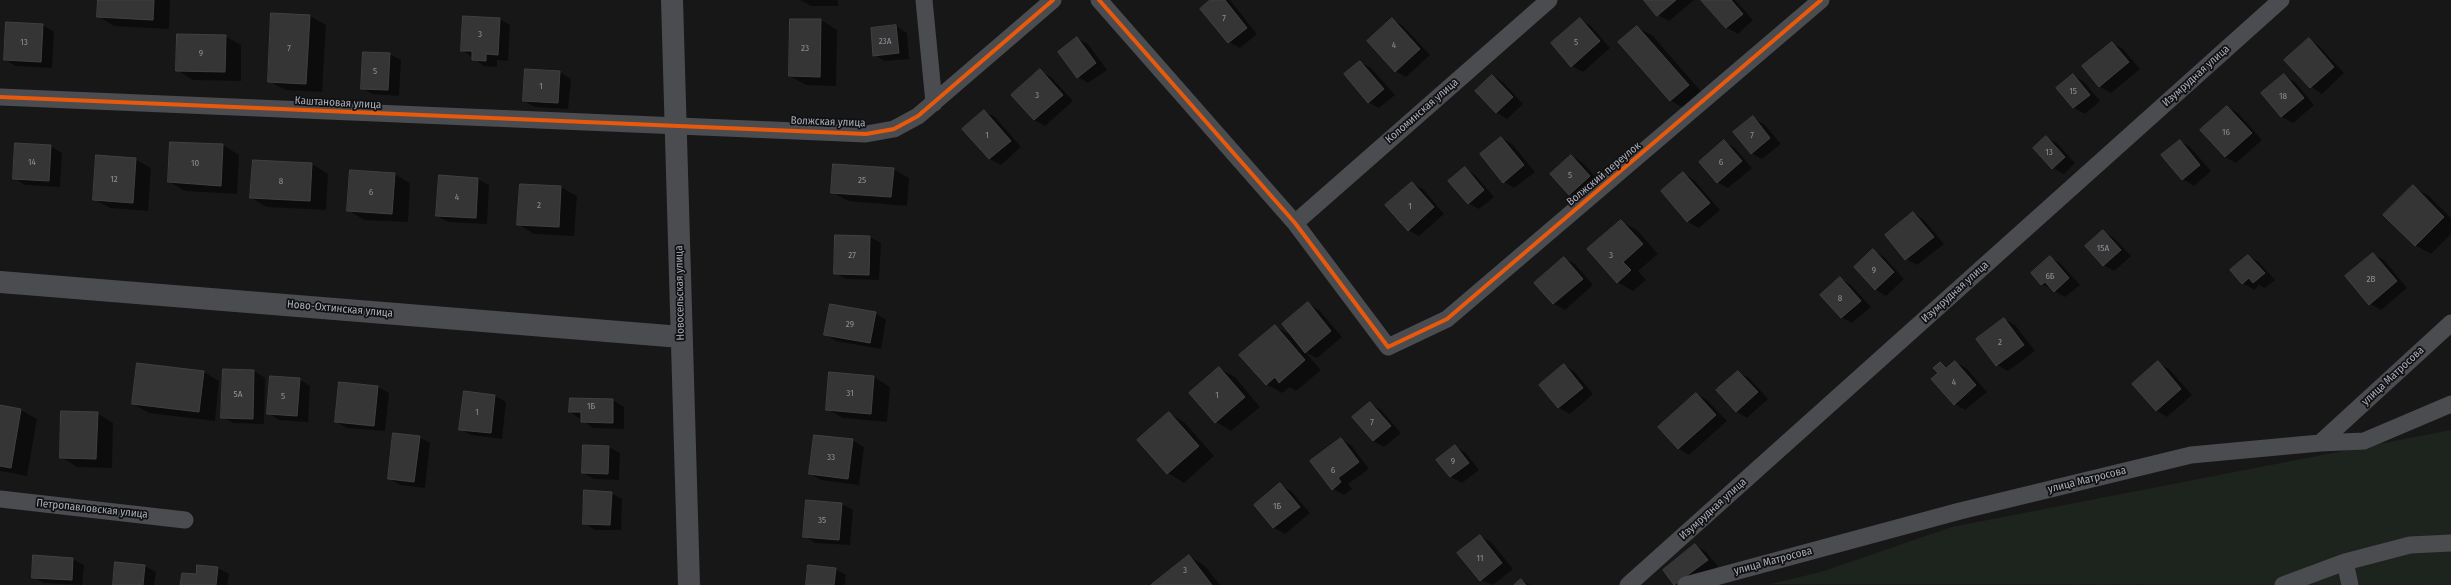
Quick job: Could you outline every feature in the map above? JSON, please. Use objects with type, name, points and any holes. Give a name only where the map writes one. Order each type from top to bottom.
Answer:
[{"type":"street","name":"Новосельская улица","points":[[672,0],[689,585]]},
{"type":"street","points":[[924,0],[934,103]]},
{"type":"street","name":"Волжская улица","points":[[676,127],[837,131],[866,134],[894,129],[918,116],[1053,0]]},
{"type":"street","points":[[1100,0],[1295,223]]},
{"type":"street","name":"Коломинская улица","points":[[1295,223],[1549,0]]},
{"type":"street","name":"Волжский переулок","points":[[1295,223],[1388,347],[1447,319],[1821,0]]},
{"type":"street","name":"Изумрудная улица","points":[[1628,585],[2281,0]]},
{"type":"street","name":"Каштановая улица","points":[[0,97],[676,127]]},
{"type":"street","name":"Ново-Охтинская улица","points":[[0,282],[681,337]]},
{"type":"street","name":"улица Матросова","points":[[1686,585],[1960,511],[2191,455],[2320,443],[2451,322]]},
{"type":"street","points":[[2320,443],[2364,441],[2451,404]]},
{"type":"street","name":"Петропавловская улица","points":[[0,499],[185,520]]},
{"type":"street","points":[[2283,585],[2345,562],[2410,545],[2451,543]]},
{"type":"street","points":[[2345,562],[2350,585]]},
{"type":"shaded area","points":[[2451,430],[2451,585],[1770,584],[1821,572],[1952,527]]},
{"type":"building","points":[[98,0],[154,0],[153,20],[97,17]]},
{"type":"building","points":[[1210,0],[1225,0],[1247,28],[1228,43],[1200,9]]},
{"type":"building","points":[[1644,0],[1676,0],[1657,16]]},
{"type":"building","points":[[1701,0],[1731,0],[1743,14],[1726,28]]},
{"type":"building","points":[[271,13],[310,15],[306,84],[268,82]]},
{"type":"building","points":[[463,16],[500,18],[498,55],[486,54],[486,61],[472,60],[472,51],[461,51]]},
{"type":"building","points":[[1392,18],[1420,49],[1395,72],[1367,41]]},
{"type":"building","points":[[1580,18],[1600,41],[1571,67],[1551,43]]},
{"type":"building","points":[[790,19],[821,19],[820,77],[789,76]]},
{"type":"building","points":[[6,22],[43,24],[41,62],[4,60]]},
{"type":"building","points":[[896,25],[899,53],[873,56],[871,28]]},
{"type":"building","points":[[1637,26],[1689,85],[1670,101],[1618,42]]},
{"type":"building","points":[[177,34],[226,35],[225,72],[176,71]]},
{"type":"building","points":[[1077,37],[1096,63],[1077,78],[1058,52]]},
{"type":"building","points":[[2309,38],[2334,67],[2310,88],[2284,60]]},
{"type":"building","points":[[2112,42],[2129,62],[2099,87],[2082,66]]},
{"type":"building","points":[[363,52],[390,53],[388,90],[361,89]]},
{"type":"building","points":[[1360,61],[1384,89],[1368,103],[1344,74]]},
{"type":"building","points":[[525,69],[560,71],[558,103],[523,101]]},
{"type":"building","points":[[1040,69],[1063,95],[1034,120],[1011,95]]},
{"type":"building","points":[[2073,74],[2090,95],[2073,108],[2056,88]]},
{"type":"building","points":[[2284,74],[2304,98],[2281,117],[2261,93]]},
{"type":"building","points":[[1492,75],[1513,97],[1496,113],[1475,91]]},
{"type":"building","points":[[2227,106],[2252,133],[2225,157],[2200,130]]},
{"type":"building","points":[[984,110],[1011,141],[989,159],[962,129]]},
{"type":"building","points":[[1753,116],[1770,138],[1751,154],[1733,132]]},
{"type":"building","points":[[2046,136],[2065,157],[2052,169],[2033,148]]},
{"type":"building","points":[[1501,137],[1524,165],[1503,183],[1480,154]]},
{"type":"building","points":[[1724,140],[1742,161],[1717,183],[1699,162]]},
{"type":"building","points":[[2180,140],[2200,165],[2182,180],[2161,155]]},
{"type":"building","points":[[170,142],[223,144],[221,186],[168,182]]},
{"type":"building","points":[[15,143],[51,145],[49,181],[13,179]]},
{"type":"building","points":[[96,155],[136,158],[133,203],[93,200]]},
{"type":"building","points":[[1571,155],[1590,176],[1569,195],[1550,174]]},
{"type":"building","points":[[253,160],[312,163],[310,201],[250,198]]},
{"type":"building","points":[[833,164],[894,168],[891,197],[831,193]]},
{"type":"building","points":[[1465,167],[1484,190],[1468,204],[1448,181]]},
{"type":"building","points":[[350,170],[395,173],[392,214],[347,211]]},
{"type":"building","points":[[1683,172],[1710,203],[1687,222],[1661,191]]},
{"type":"building","points":[[439,175],[478,178],[476,218],[436,216]]},
{"type":"building","points":[[1412,182],[1434,207],[1408,231],[1385,205]]},
{"type":"building","points":[[520,184],[561,186],[559,227],[517,225]]},
{"type":"building","points":[[2413,185],[2444,217],[2415,246],[2383,215]]},
{"type":"building","points":[[1913,212],[1934,237],[1905,260],[1885,235]]},
{"type":"building","points":[[1621,220],[1643,244],[1623,262],[1631,270],[1617,283],[1587,249]]},
{"type":"building","points":[[2103,230],[2121,250],[2103,266],[2085,246]]},
{"type":"building","points":[[835,235],[870,236],[869,275],[834,274]]},
{"type":"building","points":[[1873,249],[1894,272],[1875,290],[1854,267]]},
{"type":"building","points":[[2373,253],[2397,281],[2369,305],[2345,276]]},
{"type":"building","points":[[2248,255],[2265,273],[2253,283],[2249,278],[2242,284],[2230,270]]},
{"type":"building","points":[[2050,256],[2069,278],[2054,292],[2045,282],[2041,285],[2031,273]]},
{"type":"building","points":[[1564,257],[1583,279],[1553,304],[1534,283]]},
{"type":"building","points":[[1840,277],[1861,301],[1841,318],[1820,295]]},
{"type":"building","points":[[1308,302],[1331,331],[1305,353],[1282,324]]},
{"type":"building","points":[[830,304],[876,312],[870,343],[824,335]]},
{"type":"building","points":[[2004,318],[2024,345],[1996,366],[1976,339]]},
{"type":"building","points":[[1275,325],[1305,360],[1279,383],[1275,377],[1266,385],[1239,355]]},
{"type":"building","points":[[1955,361],[1976,385],[1954,405],[1931,379],[1938,373],[1933,368],[1940,362],[1946,368]]},
{"type":"building","points":[[2158,361],[2181,389],[2156,411],[2132,384]]},
{"type":"building","points":[[137,363],[204,371],[199,412],[132,404]]},
{"type":"building","points":[[1564,364],[1583,388],[1558,408],[1539,385]]},
{"type":"building","points":[[1219,367],[1245,397],[1215,423],[1189,393]]},
{"type":"building","points":[[223,369],[254,370],[253,419],[221,418]]},
{"type":"building","points":[[1738,371],[1758,392],[1736,412],[1716,390]]},
{"type":"building","points":[[829,372],[874,376],[871,414],[826,410]]},
{"type":"building","points":[[270,376],[300,378],[297,416],[267,414]]},
{"type":"building","points":[[339,382],[378,386],[374,426],[335,422]]},
{"type":"building","points":[[464,391],[495,395],[491,433],[459,430]]},
{"type":"building","points":[[1696,393],[1716,415],[1678,449],[1658,427]]},
{"type":"building","points":[[570,398],[613,399],[613,423],[581,422],[581,412],[569,412]]},
{"type":"building","points":[[1370,402],[1391,426],[1373,441],[1352,417]]},
{"type":"building","points":[[0,405],[21,409],[11,468],[0,466]]},
{"type":"building","points":[[61,411],[98,412],[96,459],[60,458]]},
{"type":"building","points":[[1169,412],[1199,446],[1167,474],[1137,440]]},
{"type":"building","points":[[393,433],[420,436],[414,482],[388,479]]},
{"type":"building","points":[[814,435],[853,439],[848,479],[809,474]]},
{"type":"building","points":[[1341,438],[1359,462],[1338,478],[1341,482],[1332,490],[1310,461]]},
{"type":"building","points":[[583,445],[609,446],[608,474],[582,473]]},
{"type":"building","points":[[1455,445],[1469,463],[1450,477],[1436,460]]},
{"type":"building","points":[[1280,483],[1300,507],[1273,528],[1254,505]]},
{"type":"building","points":[[584,490],[612,492],[610,525],[583,524]]},
{"type":"building","points":[[806,500],[842,503],[839,540],[803,537]]},
{"type":"building","points":[[1480,535],[1502,563],[1480,581],[1457,553]]},
{"type":"building","points":[[1695,544],[1708,560],[1674,585],[1663,570]]},
{"type":"building","points":[[33,555],[73,558],[72,580],[32,578]]},
{"type":"building","points":[[1189,555],[1212,585],[1151,585]]},
{"type":"building","points":[[115,562],[145,565],[143,585],[113,585]]},
{"type":"building","points":[[197,565],[218,567],[216,585],[180,585],[182,573],[196,574]]},
{"type":"building","points":[[808,565],[836,568],[834,585],[806,585]]},
{"type":"building","points":[[1521,579],[1526,585],[1514,585]]},
{"type":"cycle path","points":[[0,97],[866,134],[894,129],[918,116],[1053,0]]},
{"type":"cycle path","points":[[1099,0],[1295,223],[1388,347],[1447,319],[1821,0]]}]
